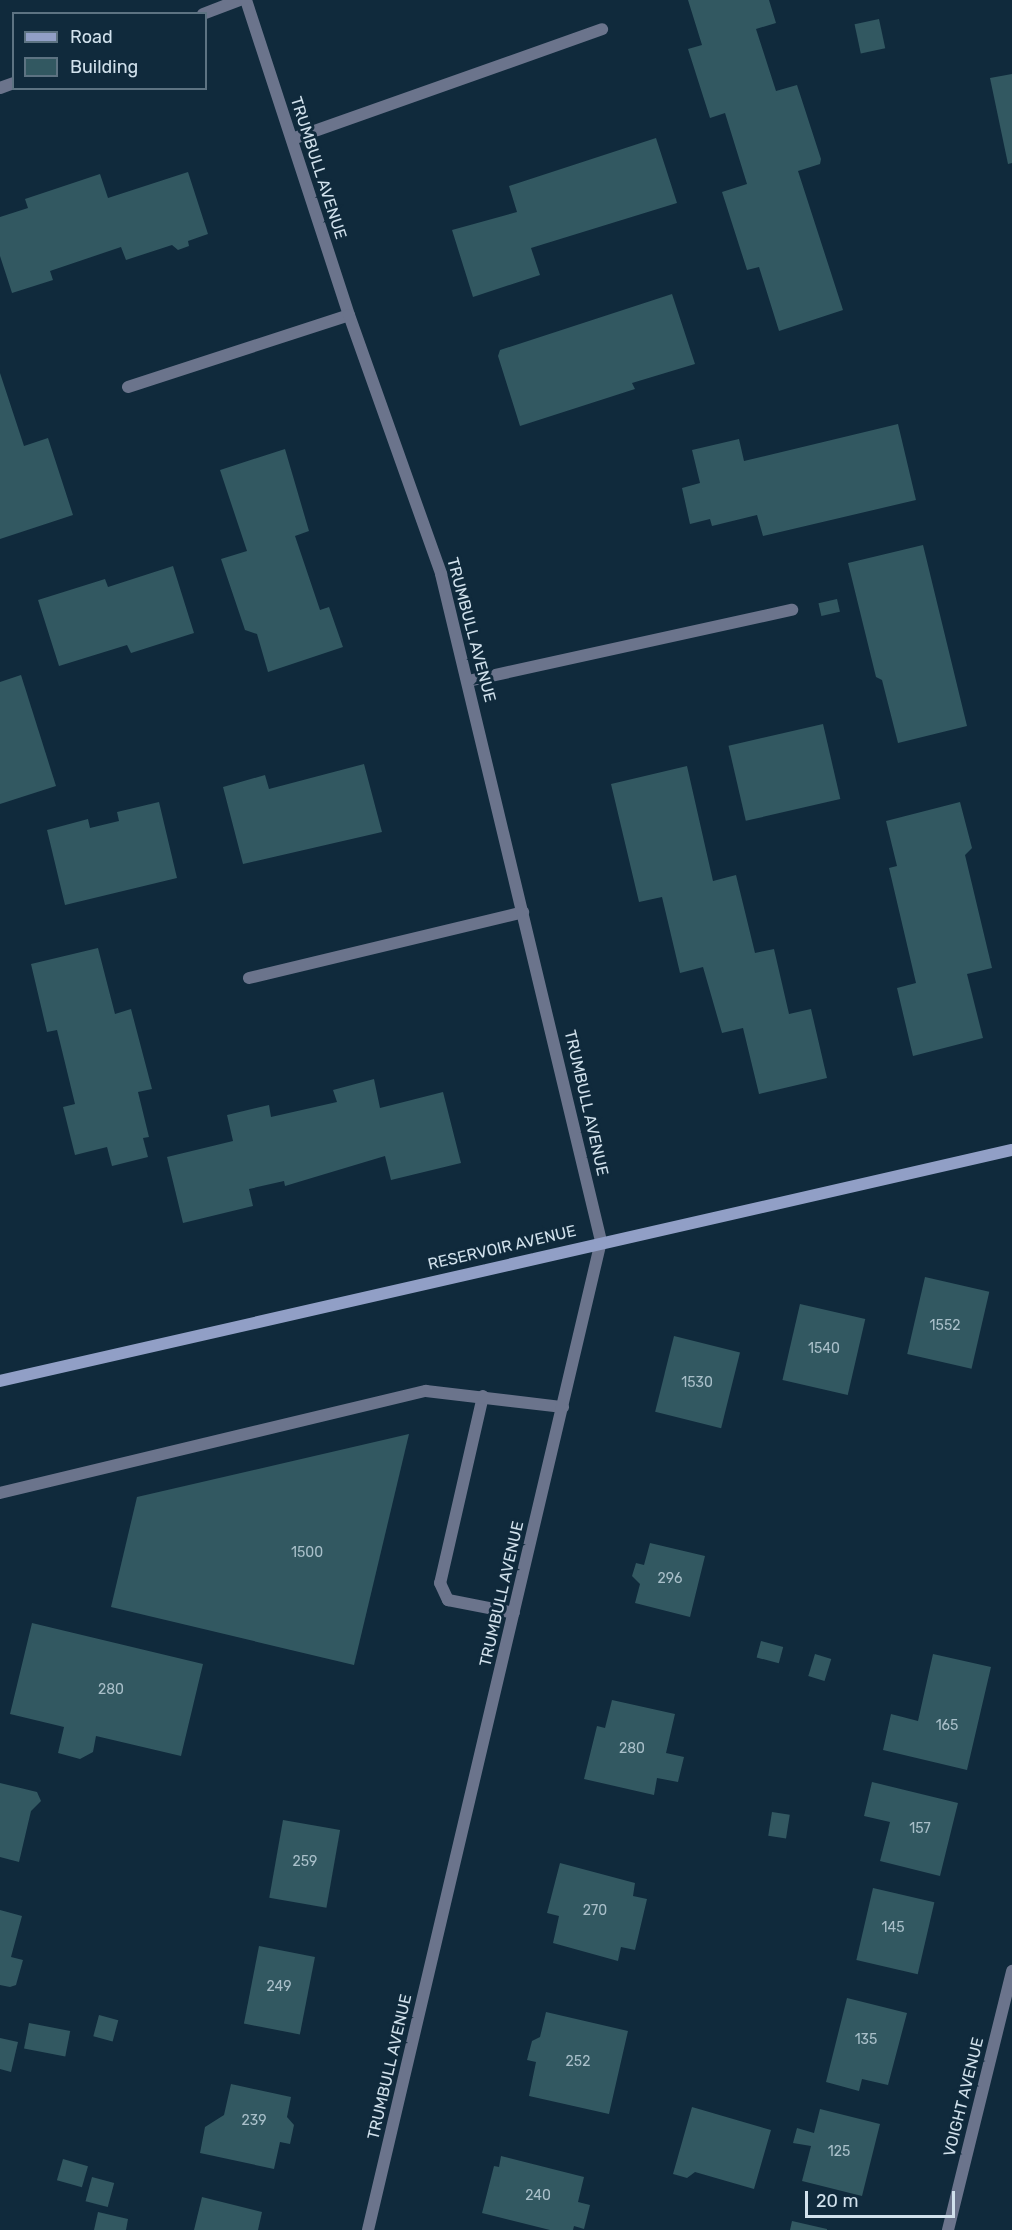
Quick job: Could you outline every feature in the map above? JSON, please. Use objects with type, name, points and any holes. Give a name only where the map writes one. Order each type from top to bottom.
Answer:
[{"type":"main road","name":"RESERVOIR AVENUE","points":[[0,1381],[601,1241],[1012,1150]]},
{"type":"street","points":[[207,12],[239,0]]},
{"type":"street","name":"TRUMBULL AVENUE","points":[[246,0],[349,315],[441,574],[601,1241],[368,2230]]},
{"type":"street","points":[[292,139],[602,29]]},
{"type":"street","points":[[128,387],[349,315]]},
{"type":"street","points":[[468,681],[792,610]]},
{"type":"street","points":[[249,978],[523,912]]},
{"type":"street","points":[[0,1493],[426,1391],[563,1407]]},
{"type":"street","points":[[483,1396],[440,1583],[448,1600],[514,1613]]},
{"type":"street","name":"VOIGHT AVENUE","points":[[948,2230],[1012,1971]]},
{"type":"building","points":[[688,0],[769,0],[776,23],[756,29],[776,91],[797,85],[821,159],[820,164],[798,171],[843,310],[779,331],[759,267],[747,270],[722,192],[747,184],[725,113],[710,118],[688,49],[702,45]]},
{"type":"building","points":[[879,19],[885,48],[861,54],[855,24]]},
{"type":"building","points":[[1012,74],[1012,163],[1008,164],[990,78]]},
{"type":"building","points":[[656,138],[677,203],[531,248],[540,275],[473,297],[452,230],[517,212],[509,186]]},
{"type":"building","points":[[188,172],[208,234],[188,241],[189,246],[178,250],[172,245],[126,260],[121,247],[50,271],[53,280],[12,293],[0,256],[0,217],[28,208],[25,199],[100,174],[108,198]]},
{"type":"building","points":[[672,294],[695,364],[632,383],[635,389],[520,426],[498,356],[500,350]]},
{"type":"building","points":[[0,373],[24,446],[48,438],[73,515],[0,539]]},
{"type":"building","points":[[898,424],[916,500],[763,536],[757,515],[712,526],[710,519],[690,524],[682,488],[700,483],[692,450],[739,439],[744,461]]},
{"type":"building","points":[[285,449],[309,531],[295,536],[320,610],[329,607],[343,647],[268,672],[257,634],[245,630],[221,559],[247,551],[220,470]]},
{"type":"building","points":[[923,545],[967,726],[898,743],[882,680],[876,677],[848,563]]},
{"type":"building","points":[[173,566],[194,633],[131,653],[127,645],[59,666],[38,600],[105,579],[108,587]]},
{"type":"building","points":[[837,599],[840,612],[821,616],[818,603]]},
{"type":"building","points":[[21,675],[56,786],[0,804],[0,682]]},
{"type":"building","points":[[823,724],[840,799],[746,821],[728,746]]},
{"type":"building","points":[[364,764],[382,832],[243,864],[223,787],[265,775],[269,789]]},
{"type":"building","points":[[687,766],[713,881],[736,875],[755,953],[774,949],[789,1014],[811,1009],[827,1078],[759,1094],[743,1028],[722,1033],[703,967],[680,973],[662,897],[639,902],[611,784]]},
{"type":"building","points":[[159,802],[177,878],[65,905],[47,830],[88,819],[90,828],[119,821],[117,812]]},
{"type":"building","points":[[960,802],[972,848],[965,855],[992,968],[967,974],[983,1038],[913,1056],[897,988],[916,983],[889,868],[897,866],[886,821]]},
{"type":"building","points":[[98,948],[115,1014],[131,1009],[152,1089],[138,1092],[149,1137],[143,1138],[148,1157],[112,1166],[107,1147],[75,1155],[63,1107],[75,1104],[57,1030],[47,1032],[31,964]]},
{"type":"building","points":[[374,1079],[380,1108],[443,1092],[461,1163],[391,1180],[385,1156],[285,1186],[284,1181],[249,1189],[253,1206],[183,1223],[167,1157],[233,1141],[227,1115],[269,1105],[271,1117],[337,1102],[333,1090]]},
{"type":"building","points":[[925,1277],[989,1292],[972,1369],[907,1354]]},
{"type":"building","points":[[800,1304],[865,1319],[848,1395],[782,1380]]},
{"type":"building","points":[[674,1336],[740,1352],[721,1428],[655,1412]]},
{"type":"building","points":[[409,1434],[354,1665],[111,1607],[137,1497]]},
{"type":"building","points":[[650,1543],[705,1556],[690,1617],[635,1603],[640,1584],[632,1576],[636,1563],[644,1565]]},
{"type":"building","points":[[32,1623],[203,1664],[181,1756],[96,1736],[93,1752],[80,1759],[58,1753],[64,1727],[10,1714]]},
{"type":"building","points":[[761,1641],[783,1647],[779,1663],[757,1657]]},
{"type":"building","points":[[815,1654],[831,1659],[825,1681],[808,1676]]},
{"type":"building","points":[[933,1654],[991,1667],[967,1770],[883,1750],[891,1714],[918,1721]]},
{"type":"building","points":[[612,1700],[675,1714],[666,1753],[684,1757],[678,1782],[657,1778],[654,1795],[584,1779],[597,1726],[605,1728]]},
{"type":"building","points":[[872,1782],[958,1803],[940,1876],[880,1861],[890,1822],[864,1816]]},
{"type":"building","points":[[0,1783],[37,1792],[41,1801],[31,1811],[19,1862],[0,1857]]},
{"type":"building","points":[[772,1812],[790,1815],[786,1839],[768,1836]]},
{"type":"building","points":[[283,1820],[340,1830],[326,1908],[269,1898]]},
{"type":"building","points":[[560,1863],[635,1883],[633,1896],[647,1899],[635,1950],[621,1947],[618,1961],[553,1943],[559,1916],[547,1913]]},
{"type":"building","points":[[873,1888],[934,1902],[918,1974],[856,1960]]},
{"type":"building","points":[[0,1910],[22,1916],[11,1957],[23,1960],[16,1985],[10,1987],[0,1985]]},
{"type":"building","points":[[259,1946],[315,1957],[300,2034],[244,2024]]},
{"type":"building","points":[[847,1998],[907,2013],[888,2085],[862,2079],[859,2091],[826,2082]]},
{"type":"building","points":[[546,2012],[628,2031],[609,2114],[529,2096],[536,2062],[527,2060],[532,2041],[540,2037]]},
{"type":"building","points":[[99,2015],[118,2020],[113,2041],[93,2036]]},
{"type":"building","points":[[29,2023],[70,2031],[65,2057],[24,2049]]},
{"type":"building","points":[[0,2038],[18,2042],[11,2072],[0,2069]]},
{"type":"building","points":[[231,2084],[291,2097],[287,2117],[294,2125],[290,2144],[280,2142],[274,2169],[200,2153],[205,2127],[224,2115]]},
{"type":"building","points":[[692,2107],[771,2130],[754,2189],[695,2172],[687,2178],[673,2174]]},
{"type":"building","points":[[820,2109],[880,2124],[862,2196],[802,2181],[811,2146],[793,2143],[797,2128],[814,2133]]},
{"type":"building","points":[[501,2156],[584,2177],[578,2202],[590,2205],[584,2229],[574,2226],[573,2230],[550,2230],[482,2213],[494,2166],[499,2167]]},
{"type":"building","points":[[63,2159],[88,2166],[82,2187],[57,2180]]},
{"type":"building","points":[[92,2177],[114,2183],[108,2207],[86,2201]]},
{"type":"building","points":[[202,2197],[262,2212],[258,2230],[194,2230]]},
{"type":"building","points":[[98,2212],[128,2219],[126,2230],[94,2230]]},
{"type":"building","points":[[792,2221],[827,2229],[827,2230],[790,2230]]}]
